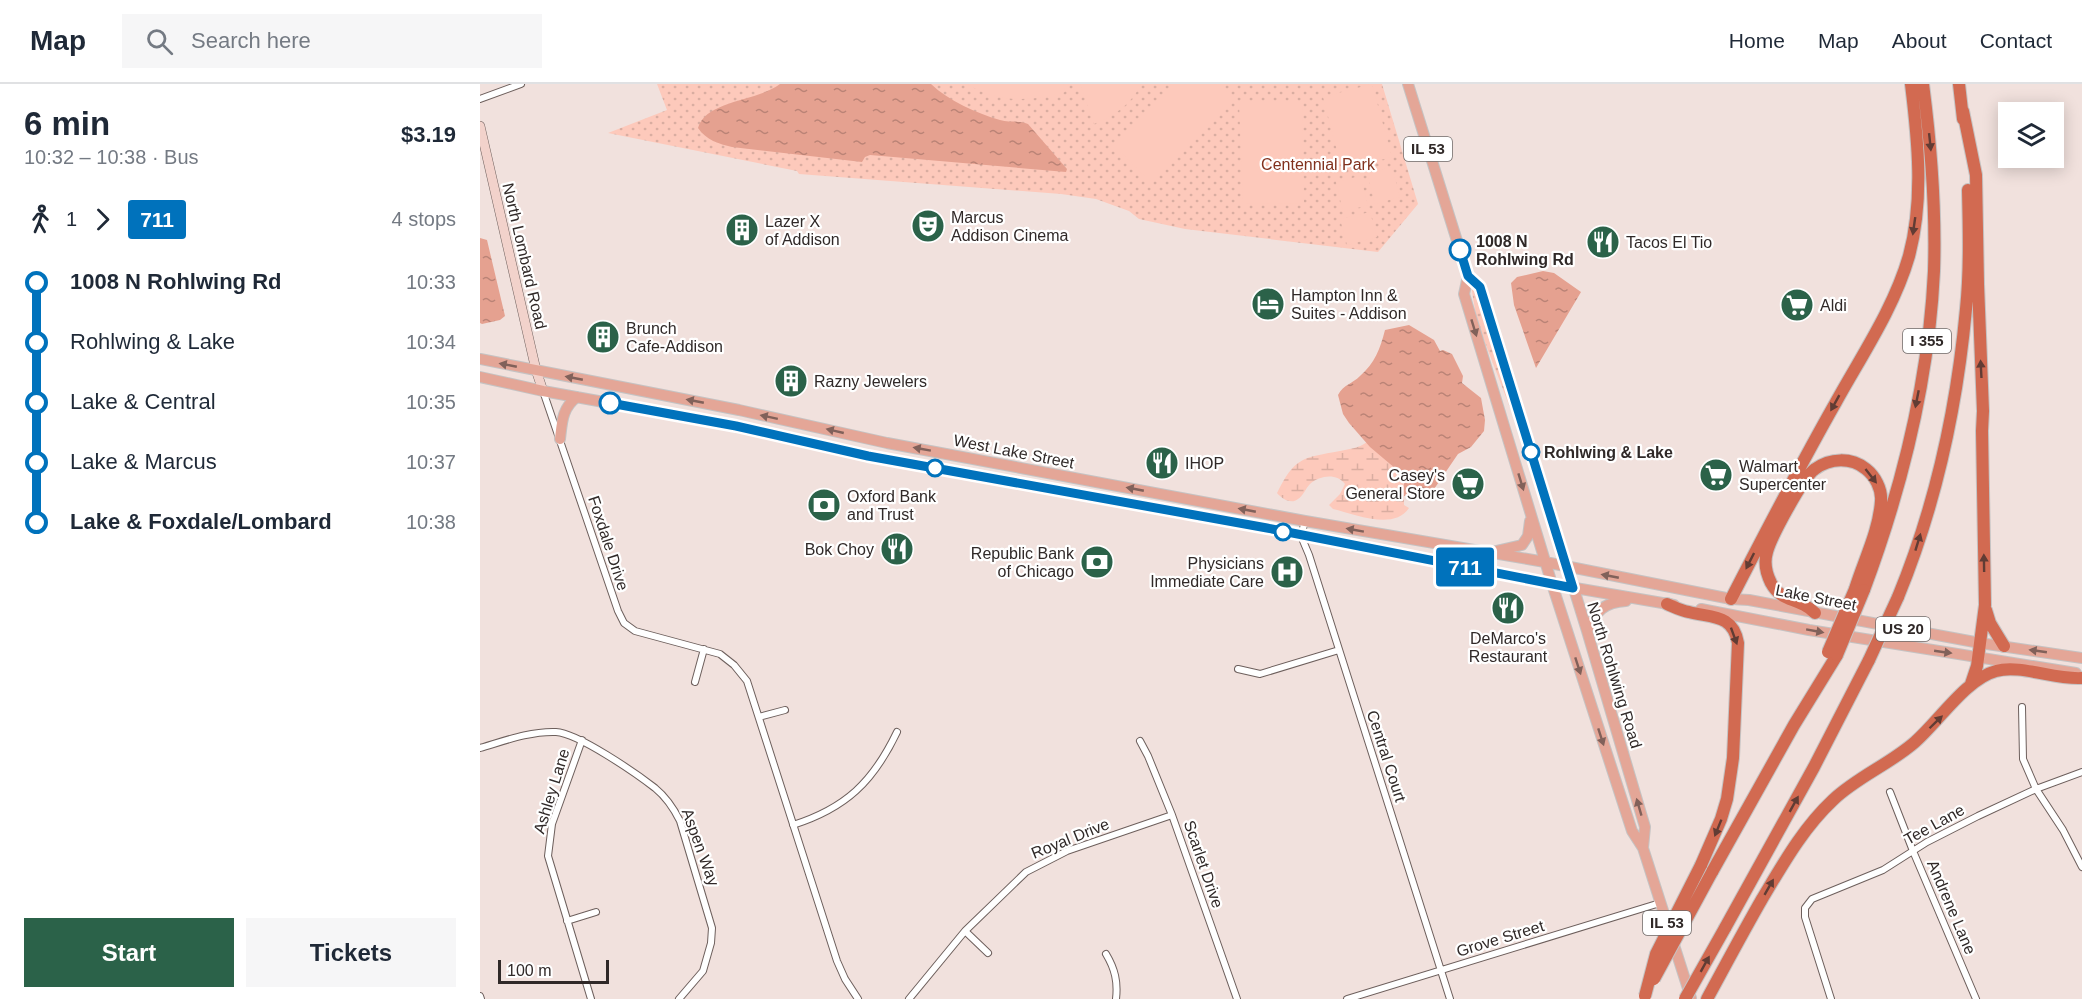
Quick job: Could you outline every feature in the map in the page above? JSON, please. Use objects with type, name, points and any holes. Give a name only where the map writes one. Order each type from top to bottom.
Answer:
[{"type":"highway","points":[[1731,599],[1789,485],[1900,282],[1912,239],[1919,171],[1911,84]]},
{"type":"highway","name":"I 355","points":[[1644,997],[1813,691],[1832,653],[1890,517],[1919,394],[1928,336],[1934,270],[1932,162],[1923,84]]},
{"type":"highway","name":"I 355","points":[[1685,999],[1809,777],[1869,660],[1908,572],[1939,469],[1954,392],[1966,308],[1968,196],[1963,111],[1959,84]]},
{"type":"highway","points":[[1963,111],[1976,175],[1977,284],[1983,411],[1985,605],[1977,666],[1971,684]]},
{"type":"highway","points":[[1815,613],[1776,591],[1767,572],[1767,553],[1793,500],[1812,471],[1835,461],[1849,461],[1864,467],[1876,482],[1881,498],[1879,515],[1860,589]]},
{"type":"highway","points":[[1644,997],[1656,954],[1701,865],[1721,819],[1727,799],[1733,758],[1738,643],[1734,629],[1719,618],[1687,612],[1667,604]]},
{"type":"highway","points":[[1985,605],[1990,623],[2004,646]]},
{"type":"highway","points":[[1707,999],[1791,851],[1803,833],[1843,791],[1914,744],[1971,684],[1990,673],[2008,669],[2068,679],[2082,676]]},
{"type":"main road","name":"North Rohlwing Road","points":[[1408,84],[1468,276],[1464,294],[1545,562],[1632,831],[1643,848],[1691,999]]},
{"type":"main road","name":"North Rohlwing Road","points":[[1468,276],[1480,287],[1587,631],[1645,827],[1643,848]]},
{"type":"main road","name":"West Lake Street","points":[[480,359],[739,410],[895,444],[1305,521],[1545,562]]},
{"type":"main road","name":"West Lake Street","points":[[480,377],[543,391],[736,426],[868,456],[1552,584]]},
{"type":"main road","points":[[560,439],[564,412],[577,397]]},
{"type":"main road","points":[[1487,553],[1522,545],[1528,536],[1530,512]]},
{"type":"main road","name":"Lake Street","points":[[1545,562],[1731,599],[1749,600],[1980,643],[2082,658]]},
{"type":"main road","name":"Lake Street","points":[[1552,584],[1841,635],[1978,656],[2082,676]]},
{"type":"main road","points":[[1731,599],[1745,613],[1762,620]]},
{"type":"main road","points":[[1587,631],[1602,606],[1613,602],[1640,600]]},
{"type":"street","points":[[480,99],[521,84]]},
{"type":"street","name":"North Lombard Road","points":[[480,126],[536,370],[543,391]]},
{"type":"street","name":"Foxdale Drive","points":[[543,391],[618,611],[624,622],[635,631],[720,654],[747,681],[837,961],[858,999]]},
{"type":"street","points":[[1301,536],[1305,521]]},
{"type":"street","name":"Central Court","points":[[1301,536],[1450,999]]},
{"type":"street","points":[[695,682],[704,649]]},
{"type":"street","points":[[1238,669],[1260,674],[1339,650]]},
{"type":"street","points":[[2022,707],[2023,759],[2036,789],[2063,830],[2082,867]]},
{"type":"street","points":[[759,717],[785,710]]},
{"type":"street","name":"Aspen Way","points":[[480,748],[528,735],[558,732],[582,740],[654,788],[675,810],[712,928],[711,944],[703,971],[679,999]]},
{"type":"street","points":[[793,825],[822,814],[857,791],[876,770],[897,732]]},
{"type":"street","name":"Ashley Lane","points":[[582,740],[552,824],[548,856],[591,999]]},
{"type":"street","name":"Scarlet Drive","points":[[1140,741],[1172,815],[1237,999]]},
{"type":"street","name":"Tee Lane","points":[[1831,999],[1805,917],[1804,908],[1812,899],[1883,870],[1974,818],[2036,789],[2082,772]]},
{"type":"street","name":"Andrene Lane","points":[[1890,792],[1976,999]]},
{"type":"street","name":"Royal Drive","points":[[909,999],[965,931],[998,897],[1034,867],[1067,851],[1172,815]]},
{"type":"street","name":"Grove Street","points":[[1347,999],[1660,903]]},
{"type":"street","points":[[567,921],[596,912]]},
{"type":"street","points":[[965,931],[988,953]]},
{"type":"street","points":[[1106,954],[1114,966],[1116,999]]},
{"type":"green space","name":"Centennial Park","points":[[657,84],[1382,84],[1418,204],[1378,252],[1185,229],[1139,219],[1129,211],[1096,199],[1061,194],[799,174],[797,171],[608,133],[667,110]]},
{"type":"green space","points":[[967,84],[1063,84],[1065,92],[1040,98],[1002,98]]},
{"type":"green space","points":[[1080,84],[1141,84],[1122,108],[1094,124]]},
{"type":"green space","points":[[1173,84],[1221,84],[1234,100],[1151,183],[1113,144]]},
{"type":"green space","points":[[1372,84],[1392,157],[1342,170],[1323,97]]},
{"type":"green space","points":[[1239,102],[1302,102],[1304,203],[1243,204]]},
{"type":"green space","points":[[1392,167],[1400,197],[1375,204],[1367,173]]},
{"type":"green space","points":[[1360,176],[1368,205],[1343,212],[1336,182]]},
{"type":"green space","points":[[1370,212],[1377,237],[1347,245],[1340,219]]},
{"type":"green space","points":[[1471,285],[1475,286],[1518,422],[1516,423],[1477,322]]},
{"type":"green space","points":[[1367,442],[1396,469],[1404,481],[1404,505],[1409,508],[1402,515],[1384,520],[1333,509],[1329,505],[1340,494],[1345,484],[1338,478],[1328,476],[1314,481],[1295,501],[1286,500],[1277,493],[1289,472],[1301,461],[1317,455],[1361,446]]},
{"type":"water","points":[[780,84],[931,84],[946,96],[972,110],[1003,121],[1028,124],[1067,169],[1066,172],[870,155],[862,162],[732,147],[709,138],[698,128],[711,112],[758,95]]},
{"type":"water","points":[[480,238],[487,240],[505,316],[500,320],[482,324],[480,323]]},
{"type":"water","points":[[1543,271],[1554,273],[1581,292],[1536,368],[1514,305],[1511,283],[1517,277]]},
{"type":"water","points":[[1409,325],[1434,340],[1440,351],[1452,354],[1463,376],[1462,383],[1481,398],[1485,420],[1484,431],[1471,447],[1458,454],[1430,495],[1424,498],[1404,496],[1404,481],[1396,469],[1370,447],[1349,423],[1343,414],[1338,395],[1370,366],[1385,330]]},
{"type":"bus line","name":"711","points":[[610,403],[736,426],[868,456],[1267,528],[1573,588],[1480,287],[1468,276],[1460,250]]},
{"type":"place","name":"Marcus Addison Cinema","points":[[928,226]]},
{"type":"place","name":"Lazer X of Addison","points":[[742,230]]},
{"type":"place","name":"Tacos El Tio","points":[[1603,242]]},
{"type":"place","name":"1008 N Rohlwing Rd","points":[[1460,250]]},
{"type":"place","name":"Hampton Inn & Suites - Addison","points":[[1268,304]]},
{"type":"place","name":"Aldi","points":[[1797,305]]},
{"type":"place","name":"Brunch Cafe-Addison","points":[[603,337]]},
{"type":"place","name":"Razny Jewelers","points":[[791,381]]},
{"type":"place","name":"Rohlwing & Lake","points":[[1531,452]]},
{"type":"place","name":"IHOP","points":[[1162,463]]},
{"type":"place","name":"Walmart Supercenter","points":[[1716,475]]},
{"type":"place","name":"Casey's General Store","points":[[1468,484]]},
{"type":"place","name":"Oxford Bank and Trust","points":[[824,505]]},
{"type":"place","name":"Bok Choy","points":[[897,549]]},
{"type":"place","name":"Republic Bank of Chicago","points":[[1097,562]]},
{"type":"place","name":"Physicians Immediate Care","points":[[1287,572]]},
{"type":"place","name":"DeMarco's Restaurant","points":[[1508,608]]}]
